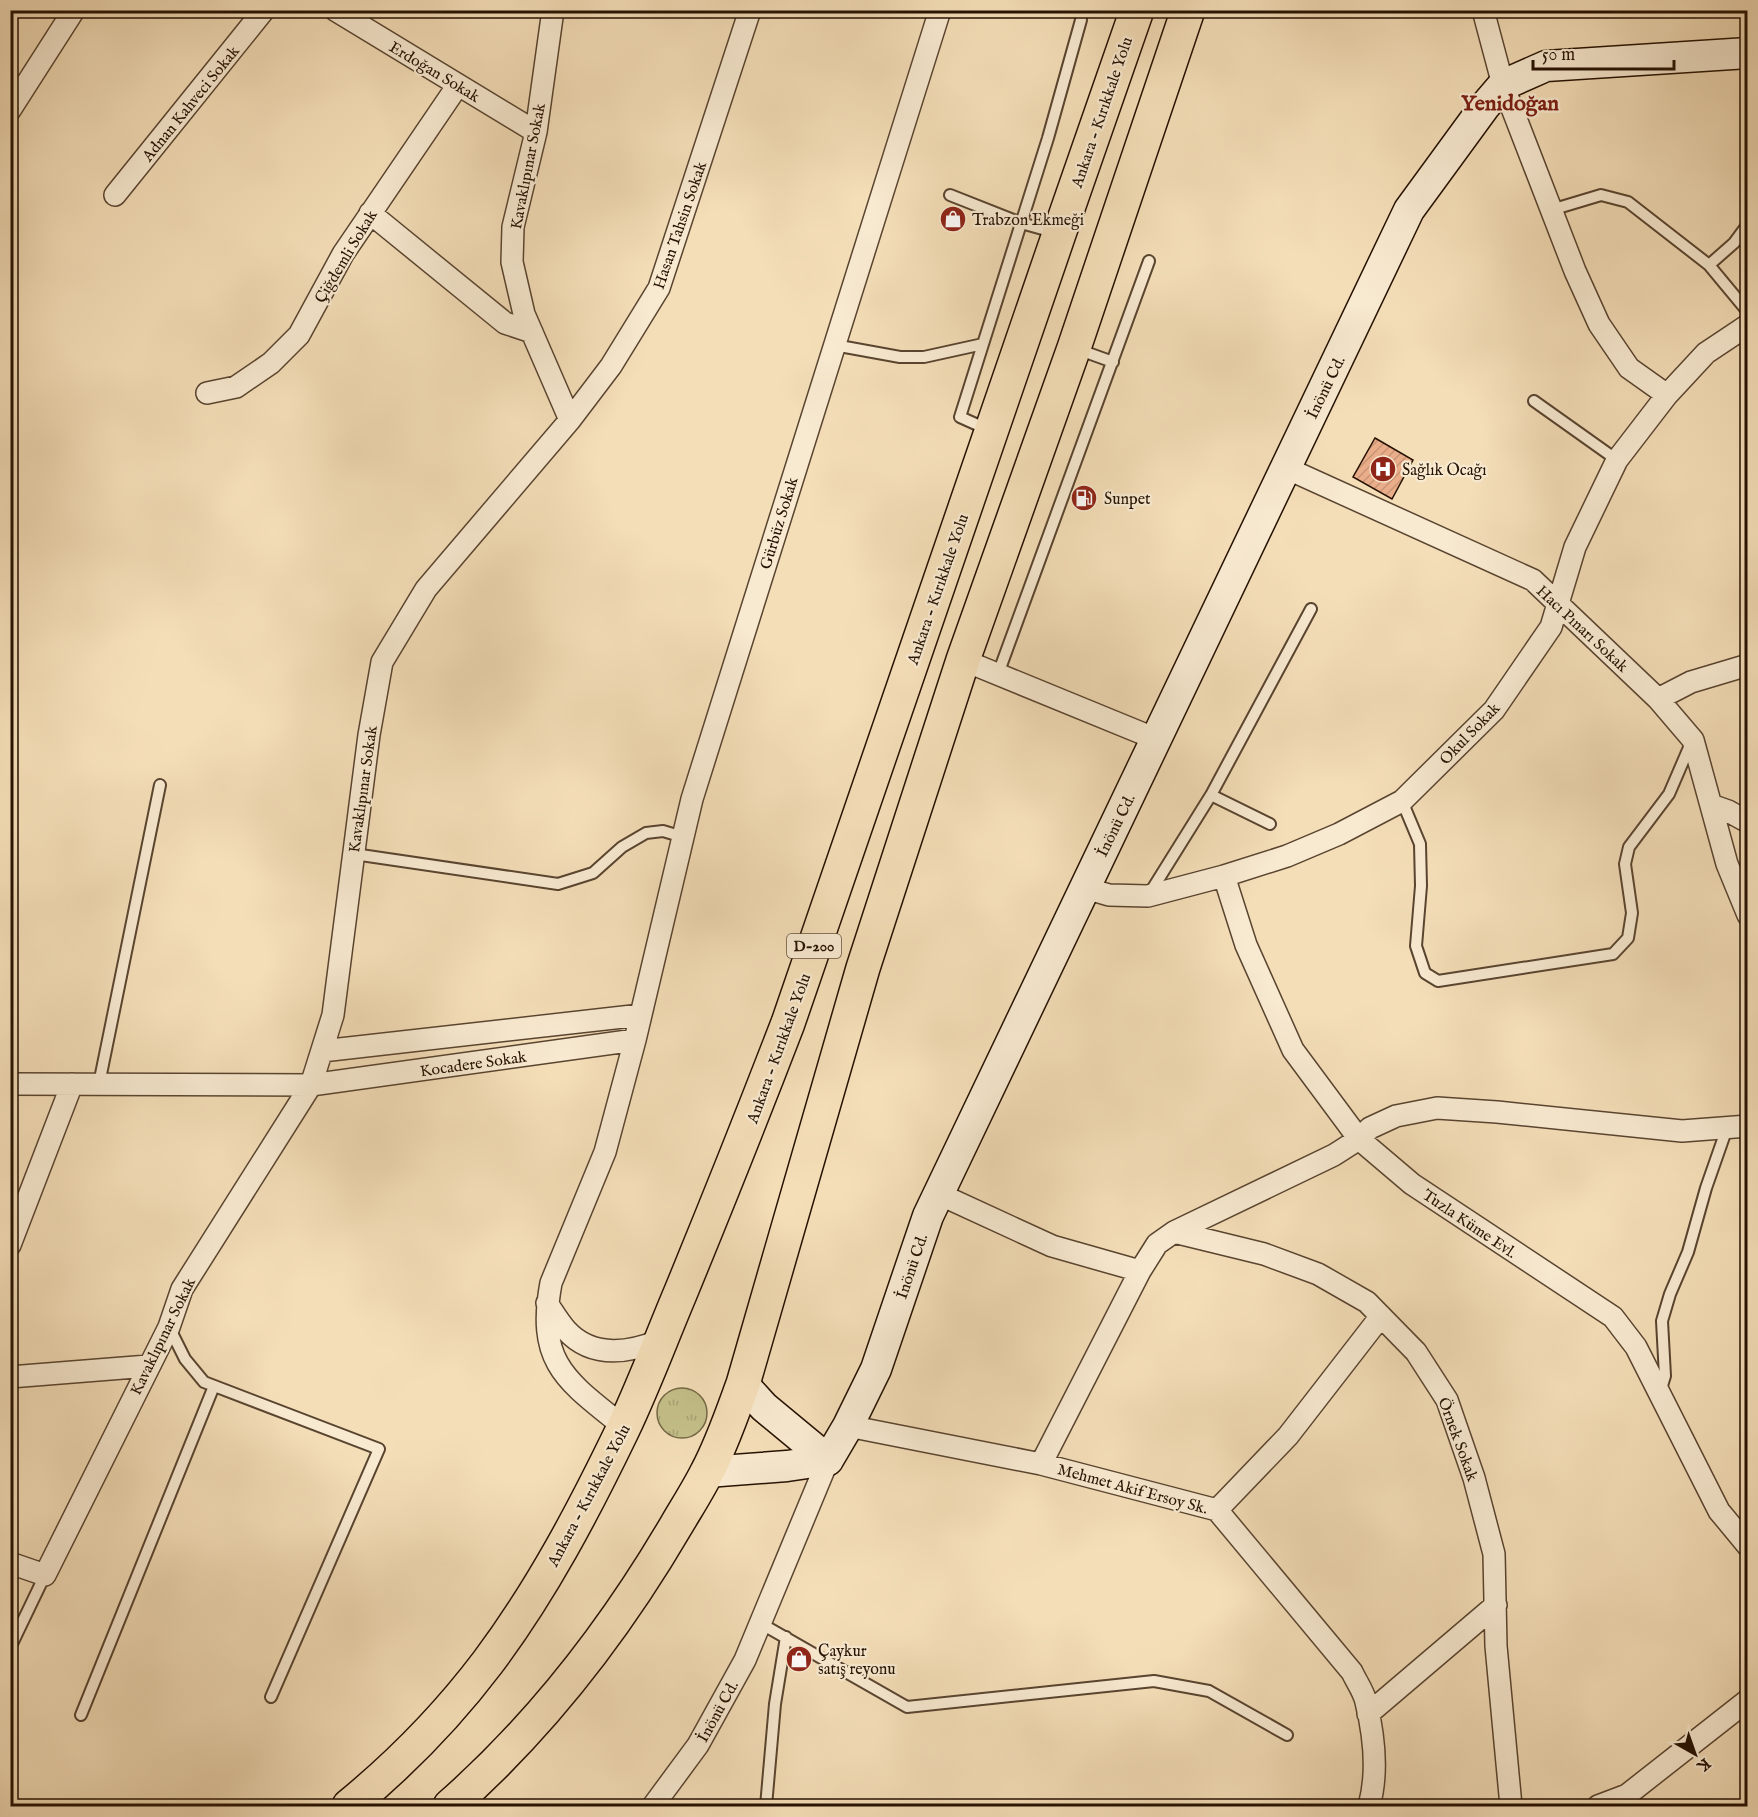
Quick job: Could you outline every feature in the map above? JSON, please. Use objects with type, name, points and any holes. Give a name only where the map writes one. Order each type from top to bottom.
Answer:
[{"type":"highway","name":"Ankara - Kırıkkale Yolu","points":[[349,1806],[409,1752],[451,1707],[488,1662],[557,1557],[624,1428],[743,1142],[788,1023],[1137,10]]},
{"type":"highway","name":"D-200","points":[[450,1806],[475,1785],[524,1735],[569,1684],[620,1616],[659,1555],[707,1472],[726,1430],[743,1384],[863,969],[963,660],[1074,348],[1188,10]]},
{"type":"street","points":[[10,110],[74,10]]},
{"type":"street","name":"Adnan Kahveci Sokak","points":[[115,195],[264,10]]},
{"type":"street","name":"Erdoğan Sokak","points":[[335,10],[536,132]]},
{"type":"street","name":"Kavaklıpınar Sokak","points":[[45,1575],[168,1327],[183,1289],[312,1085],[333,1015],[369,735],[382,662],[426,589],[570,420],[524,314],[512,262],[513,227],[536,132],[553,10]]},
{"type":"street","name":"Hasan Tahsin Sokak","points":[[570,420],[611,366],[659,288],[750,10]]},
{"type":"street","name":"Gürbüz Sokak","points":[[624,1428],[574,1386],[562,1372],[547,1333],[547,1304],[551,1283],[605,1152],[635,1040],[692,799],[940,10]]},
{"type":"street","points":[[1483,10],[1503,85],[1575,271],[1599,324],[1629,368],[1667,395]]},
{"type":"street","name":"İnönü Cd.","points":[[653,1806],[698,1745],[745,1660],[828,1460],[848,1426],[876,1369],[928,1216],[1409,210],[1503,85],[1546,66],[1748,53]]},
{"type":"street","name":"Çiğdemli Sokak","points":[[207,393],[236,387],[271,363],[299,335],[343,254],[458,85]]},
{"type":"street","points":[[370,213],[506,323],[532,332]]},
{"type":"street","name":"Okul Sokak","points":[[1085,888],[1109,895],[1148,896],[1224,876],[1287,856],[1339,834],[1402,801],[1494,710],[1551,627],[1575,547],[1617,460],[1667,395],[1706,353],[1748,325]]},
{"type":"street","name":"Hacı Pınarı Sokak","points":[[1286,468],[1533,580],[1658,699],[1693,740],[1727,864],[1748,915]]},
{"type":"street","points":[[963,660],[1156,739]]},
{"type":"street","points":[[1658,699],[1690,682],[1748,666]]},
{"type":"street","points":[[1711,805],[1748,822]]},
{"type":"street","name":"Tuzla Küme Evl.","points":[[1224,876],[1246,945],[1293,1050],[1359,1139],[1412,1184],[1613,1317],[1636,1347],[1719,1512],[1748,1546]]},
{"type":"street","name":"Kocadere Sokak","points":[[322,1051],[641,1015]]},
{"type":"street","name":"Kocadere Sokak","points":[[10,1084],[312,1085],[635,1040]]},
{"type":"street","points":[[10,1245],[72,1084]]},
{"type":"street","points":[[1041,1464],[1140,1271],[1157,1244],[1174,1233],[1334,1155],[1359,1139],[1370,1128],[1396,1116],[1437,1108],[1682,1131],[1737,1127]]},
{"type":"street","points":[[939,1194],[1052,1246],[1140,1271]]},
{"type":"street","name":"Örnek Sokak","points":[[1174,1233],[1264,1254],[1318,1274],[1367,1302],[1416,1352],[1447,1400],[1474,1478],[1494,1554],[1496,1646],[1511,1806]]},
{"type":"street","points":[[547,1304],[566,1331],[581,1343],[597,1349],[627,1351],[661,1340]]},
{"type":"street","points":[[1217,1510],[1288,1436],[1381,1316]]},
{"type":"street","points":[[10,1377],[148,1366]]},
{"type":"street","points":[[743,1384],[764,1407],[828,1460]]},
{"type":"street","name":"Mehmet Akif Ersoy Sk.","points":[[848,1426],[1041,1464],[1217,1510],[1352,1672],[1366,1700],[1374,1756],[1373,1792],[1369,1806]]},
{"type":"street","points":[[707,1472],[788,1466],[828,1460]]},
{"type":"street","points":[[10,1563],[45,1575]]},
{"type":"street","points":[[1368,1714],[1496,1605]]},
{"type":"street","points":[[1598,1806],[1627,1795],[1748,1700]]},
{"type":"lane","points":[[992,431],[960,417],[1081,20]]},
{"type":"lane","points":[[950,195],[1021,223],[1059,234]]},
{"type":"lane","points":[[1551,210],[1601,195],[1628,202],[1709,265],[1748,312]]},
{"type":"lane","points":[[1709,265],[1734,243],[1748,224]]},
{"type":"lane","points":[[998,674],[1149,261]]},
{"type":"lane","points":[[834,345],[900,357],[924,357],[983,344]]},
{"type":"lane","points":[[1074,348],[1113,362]]},
{"type":"lane","points":[[1534,401],[1617,460]]},
{"type":"lane","points":[[1148,896],[1211,795],[1311,609]]},
{"type":"lane","points":[[1402,801],[1420,844],[1421,886],[1416,946],[1425,973],[1438,981],[1613,954],[1628,938],[1632,913],[1625,864],[1629,847],[1669,795],[1693,740]]},
{"type":"lane","points":[[99,1084],[160,785]]},
{"type":"lane","points":[[1211,795],[1270,824]]},
{"type":"lane","points":[[354,854],[558,884],[592,873],[622,846],[646,833],[663,831],[683,837]]},
{"type":"lane","points":[[1660,1393],[1665,1376],[1662,1321],[1670,1294],[1688,1252],[1706,1188],[1737,1127]]},
{"type":"lane","points":[[168,1327],[185,1359],[204,1382],[379,1449],[272,1696]]},
{"type":"lane","points":[[81,1715],[214,1386]]},
{"type":"lane","points":[[10,1648],[45,1575]]},
{"type":"lane","points":[[760,1623],[908,1707],[1154,1681],[1209,1691],[1287,1735]]},
{"type":"lane","points":[[766,1806],[775,1704],[786,1637]]},
{"type":"green space","points":[[677,1388],[687,1388],[700,1395],[707,1408],[707,1418],[700,1431],[687,1438],[677,1438],[668,1434],[661,1427],[657,1418],[657,1408],[661,1399],[668,1392]]},
{"type":"building","name":"Sağlık Ocağı","points":[[1375,438],[1413,460],[1392,499],[1353,477]]},
{"type":"place","name":"Trabzon Ekmeği","points":[[953,219]]},
{"type":"place","name":"Sağlık Ocağı","points":[[1383,469]]},
{"type":"place","name":"Sunpet","points":[[1084,498]]},
{"type":"place","name":"Çaykur satış reyonu","points":[[799,1659]]},
{"type":"district","name":"Yenidoğan","points":[[1510,102]]}]
